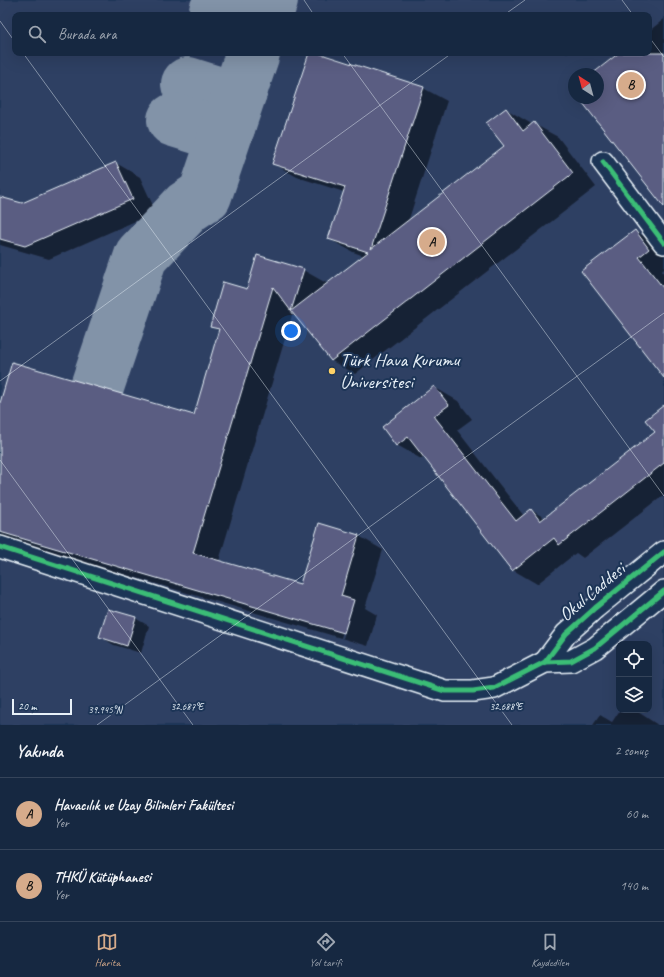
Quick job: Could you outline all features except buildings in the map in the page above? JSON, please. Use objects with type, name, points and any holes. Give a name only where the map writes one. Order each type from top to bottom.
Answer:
[{"type":"street","points":[[603,162],[664,243]]},
{"type":"street","points":[[0,547],[445,690],[474,691],[494,688],[545,662],[571,661],[595,648],[664,591]]},
{"type":"street","name":"Okul Caddesi","points":[[545,662],[566,634],[594,608],[664,552]]},
{"type":"shaded area","name":"Türk Hava Kurumu Üniversitesi","points":[[0,0],[664,0],[664,725],[0,725]]},
{"type":"taxiway","points":[[267,12],[271,0]]},
{"type":"taxiway","points":[[97,387],[141,256],[187,207],[205,195],[252,56]]},
{"type":"taxiway","points":[[188,84],[223,95],[241,89]]},
{"type":"taxiway","points":[[174,120],[210,131],[229,125]]},
{"type":"cycle path","points":[[603,162],[664,243]]},
{"type":"cycle path","points":[[0,547],[445,691],[473,691],[494,688],[545,662],[571,661],[595,648],[664,591]]},
{"type":"cycle path","points":[[545,662],[566,634],[595,608],[664,552]]},
{"type":"place","name":"THKÜ Kütüphanesi","points":[[631,85]]},
{"type":"place","name":"Havacılık ve Uzay Bilimleri Fakültesi","points":[[432,242]]},
{"type":"place","name":"Türk Hava Kurumu Üniversitesi","points":[[332,371]]}]
